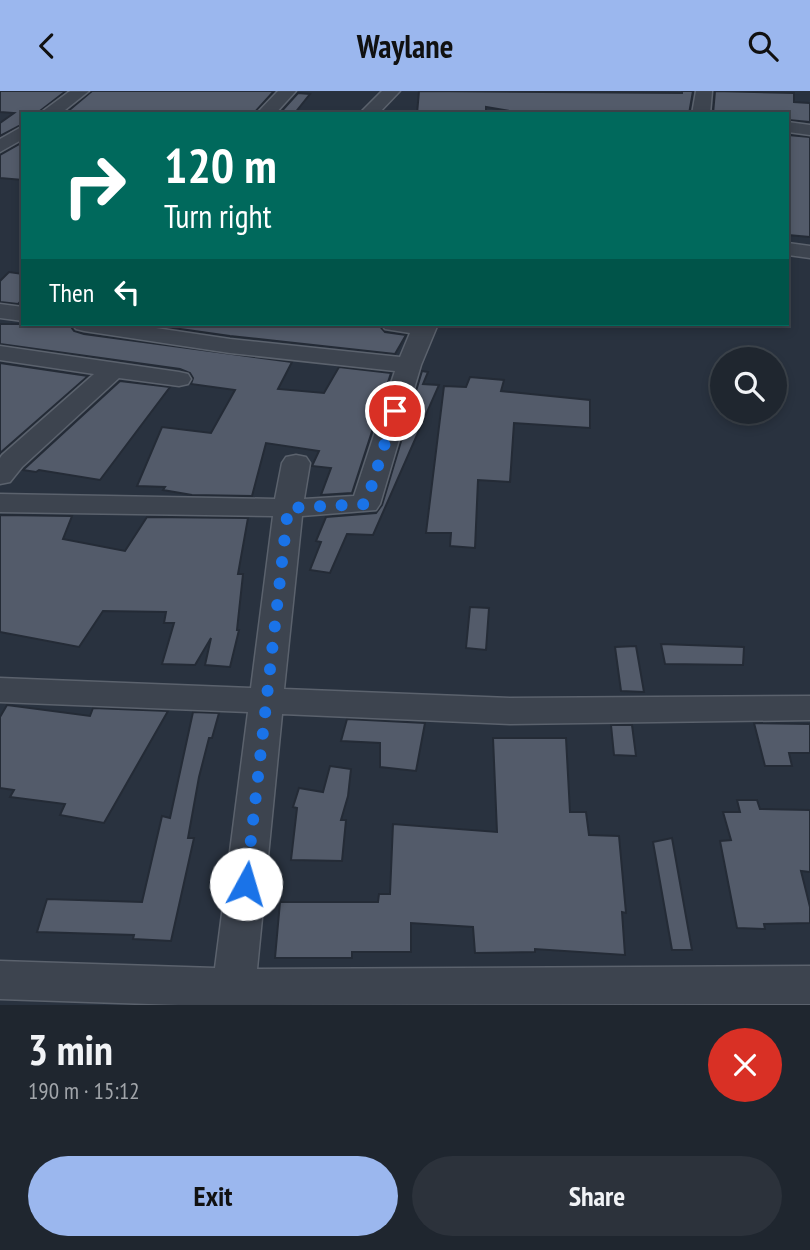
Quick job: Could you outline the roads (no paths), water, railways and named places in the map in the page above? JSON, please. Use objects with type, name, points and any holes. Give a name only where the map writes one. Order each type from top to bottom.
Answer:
[{"type":"street","points":[[51,112],[81,91]]},
{"type":"street","points":[[267,112],[288,91]]},
{"type":"street","points":[[370,112],[391,91]]},
{"type":"street","points":[[701,112],[704,91]]},
{"type":"street","points":[[789,127],[810,129]]},
{"type":"street","points":[[0,146],[21,132]]},
{"type":"street","points":[[789,249],[810,251]]},
{"type":"street","points":[[0,311],[21,314]]},
{"type":"street","points":[[97,326],[230,346],[409,365]]},
{"type":"street","points":[[0,503],[288,508],[366,504],[409,365],[425,326]]},
{"type":"street","points":[[0,353],[179,379]]},
{"type":"street","points":[[0,476],[12,461],[114,369]]},
{"type":"street","points":[[233,997],[288,508],[296,463]]},
{"type":"street","points":[[0,690],[510,711],[810,708]]},
{"type":"street","points":[[0,980],[233,997],[810,985]]}]
